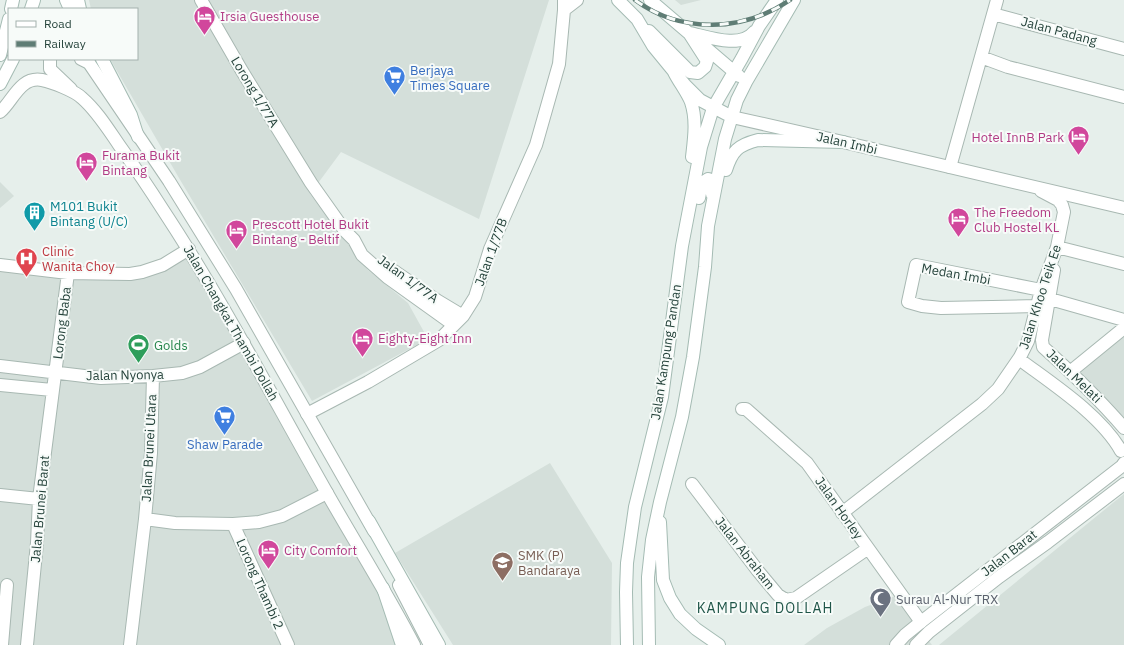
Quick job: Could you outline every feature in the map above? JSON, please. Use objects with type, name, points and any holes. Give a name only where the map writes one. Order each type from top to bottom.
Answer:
[{"type":"street","name":"Lorong 1/77A","points":[[201,0],[242,71],[311,183]]},
{"type":"street","name":"Jalan 1/77B","points":[[307,414],[368,382],[439,340],[463,316],[475,297],[490,249],[536,145],[559,64],[564,5],[578,0]]},
{"type":"street","name":"Jalan Imbi","points":[[618,0],[637,19],[653,46],[674,72],[700,100],[732,117],[1124,208]]},
{"type":"street","points":[[650,0],[746,82],[713,108]]},
{"type":"street","points":[[689,33],[716,39],[738,41],[750,37],[777,0]]},
{"type":"street","name":"Jalan Kampung Pandan","points":[[649,645],[648,577],[652,540],[660,502],[682,417],[693,356],[705,267],[708,226],[725,139],[737,100],[794,0]]},
{"type":"street","points":[[950,167],[997,0]]},
{"type":"street","name":"Jalan Padang","points":[[993,14],[1124,49]]},
{"type":"street","points":[[637,19],[690,72],[698,73],[705,67],[707,61],[689,33]]},
{"type":"street","points":[[0,55],[8,23]]},
{"type":"street","name":"Jalan Kampung Pandan","points":[[627,645],[627,563],[634,507],[662,397],[682,246],[701,147],[713,108],[759,26]]},
{"type":"street","points":[[981,57],[1008,67],[1124,97]]},
{"type":"street","points":[[0,84],[12,60]]},
{"type":"street","points":[[50,60],[50,68],[64,83],[83,98]]},
{"type":"street","name":"Jalan Changkat Thambi Dollah","points":[[86,60],[138,138],[169,181],[229,277],[370,521],[398,583],[430,645]]},
{"type":"street","points":[[103,60],[131,115],[138,138]]},
{"type":"street","points":[[674,72],[691,102],[695,132],[692,160],[677,234],[682,246],[691,237],[702,183],[708,179],[711,180],[712,185],[708,226]]},
{"type":"street","name":"Jalan Changkat Thambi Dollah","points":[[0,112],[13,95],[23,85],[31,80],[42,80],[74,92],[83,98],[95,111],[189,249],[244,343],[327,493],[383,588],[414,645]]},
{"type":"street","points":[[712,208],[731,156],[741,146],[758,140],[843,142]]},
{"type":"street","name":"Jalan 1/77A","points":[[311,183],[354,240],[362,255],[387,277],[454,325]]},
{"type":"street","name":"Jalan Khoo Teik Ee","points":[[842,513],[982,404],[998,389],[1018,359],[1028,341],[1041,290],[1057,247],[1064,212],[1062,205],[1058,200],[1031,186]]},
{"type":"street","name":"Jalan 1/77A","points":[[354,240],[368,249],[397,274],[438,302],[463,316]]},
{"type":"street","points":[[1057,247],[1124,264]]},
{"type":"street","name":"Jalan Melati","points":[[1057,247],[1050,299],[1042,340],[1043,347],[1070,372],[1121,430]]},
{"type":"street","points":[[0,266],[68,273],[130,274],[142,272],[163,265],[189,249]]},
{"type":"street","name":"Medan Imbi","points":[[1037,306],[941,308],[922,306],[908,302],[916,265],[1041,290]]},
{"type":"street","name":"Lorong Baba","points":[[56,373],[68,273]]},
{"type":"street","points":[[438,302],[460,303],[469,301],[475,297]]},
{"type":"street","points":[[1050,299],[1124,320]]},
{"type":"street","points":[[1070,372],[1124,328]]},
{"type":"street","name":"Jalan Nyonya","points":[[0,366],[101,378],[153,376],[182,373],[200,367],[244,343]]},
{"type":"street","name":"Jalan Melati","points":[[1018,359],[1066,394],[1105,430],[1121,451]]},
{"type":"street","name":"Jalan Brunei Barat","points":[[27,645],[37,544],[39,499],[52,390],[56,373]]},
{"type":"street","name":"Jalan Brunei Utara","points":[[130,645],[145,520],[151,453],[153,376]]},
{"type":"street","points":[[0,384],[52,390]]},
{"type":"street","name":"Jalan Horley","points":[[742,409],[746,409],[807,463],[921,622]]},
{"type":"street","points":[[1105,430],[1121,430],[1123,465]]},
{"type":"street","name":"Jalan Barat","points":[[896,645],[905,635],[921,622],[1123,465]]},
{"type":"street","name":"Jalan Abraham","points":[[692,484],[758,571],[778,595],[786,600],[796,598],[868,549]]},
{"type":"street","name":"Jalan Barat","points":[[916,645],[929,632],[999,577],[1124,484]]},
{"type":"street","name":"Jalan Brunei Utara","points":[[145,520],[175,523],[233,524],[259,522],[276,518],[327,493]]},
{"type":"street","points":[[0,495],[39,499]]},
{"type":"street","points":[[660,502],[663,580],[670,598],[680,614],[696,629],[719,645]]},
{"type":"street","points":[[370,521],[439,645]]},
{"type":"street","name":"Lorong Thambi 2","points":[[233,524],[288,645]]},
{"type":"street","points":[[2,645],[7,585]]},
{"type":"street","points":[[383,588],[402,645]]},
{"type":"shaded area","points":[[89,0],[549,0],[479,219],[341,152],[310,194],[368,270],[408,303],[428,339],[312,401],[111,60],[138,60],[138,8],[91,8]]},
{"type":"shaded area","points":[[675,0],[701,0],[681,5]]},
{"type":"shaded area","points":[[0,182],[14,196],[0,208]]},
{"type":"shaded area","points":[[186,255],[328,506],[385,602],[400,645],[0,645],[0,269],[131,278]]},
{"type":"shaded area","points":[[1124,334],[1124,419],[1074,369]]},
{"type":"shaded area","points":[[550,463],[612,563],[611,645],[453,645],[395,553]]},
{"type":"shaded area","points":[[1124,494],[1124,645],[939,645],[1114,502]]},
{"type":"shaded area","points":[[895,596],[932,645],[804,645],[827,628],[865,607]]},
{"type":"railway","points":[[635,0],[653,11],[672,19],[712,25],[732,23],[752,18],[772,11],[790,0]]},
{"type":"place","name":"Irsia Guesthouse","points":[[205,36]]},
{"type":"place","name":"Berjaya Times Square","points":[[394,96]]},
{"type":"place","name":"Hotel InnB Park","points":[[1079,156]]},
{"type":"place","name":"Furama Bukit Bintang","points":[[87,182]]},
{"type":"place","name":"M101 Bukit Bintang (U/C)","points":[[34,232]]},
{"type":"place","name":"The Freedom Club Hostel KL","points":[[958,238]]},
{"type":"place","name":"Prescott Hotel Bukit Bintang - Beltif","points":[[237,250]]},
{"type":"place","name":"Clinic Wanita Choy","points":[[26,278]]},
{"type":"place","name":"Eighty-Eight Inn","points":[[363,358]]},
{"type":"place","name":"Golds","points":[[138,364]]},
{"type":"place","name":"Shaw Parade","points":[[225,436]]},
{"type":"place","name":"City Comfort","points":[[269,570]]},
{"type":"place","name":"SMK (P) Bandaraya","points":[[502,582]]},
{"type":"place","name":"Surau Al-Nur TRX","points":[[881,618]]},
{"type":"district","name":"KAMPUNG DOLLAH","points":[[765,608]]}]
